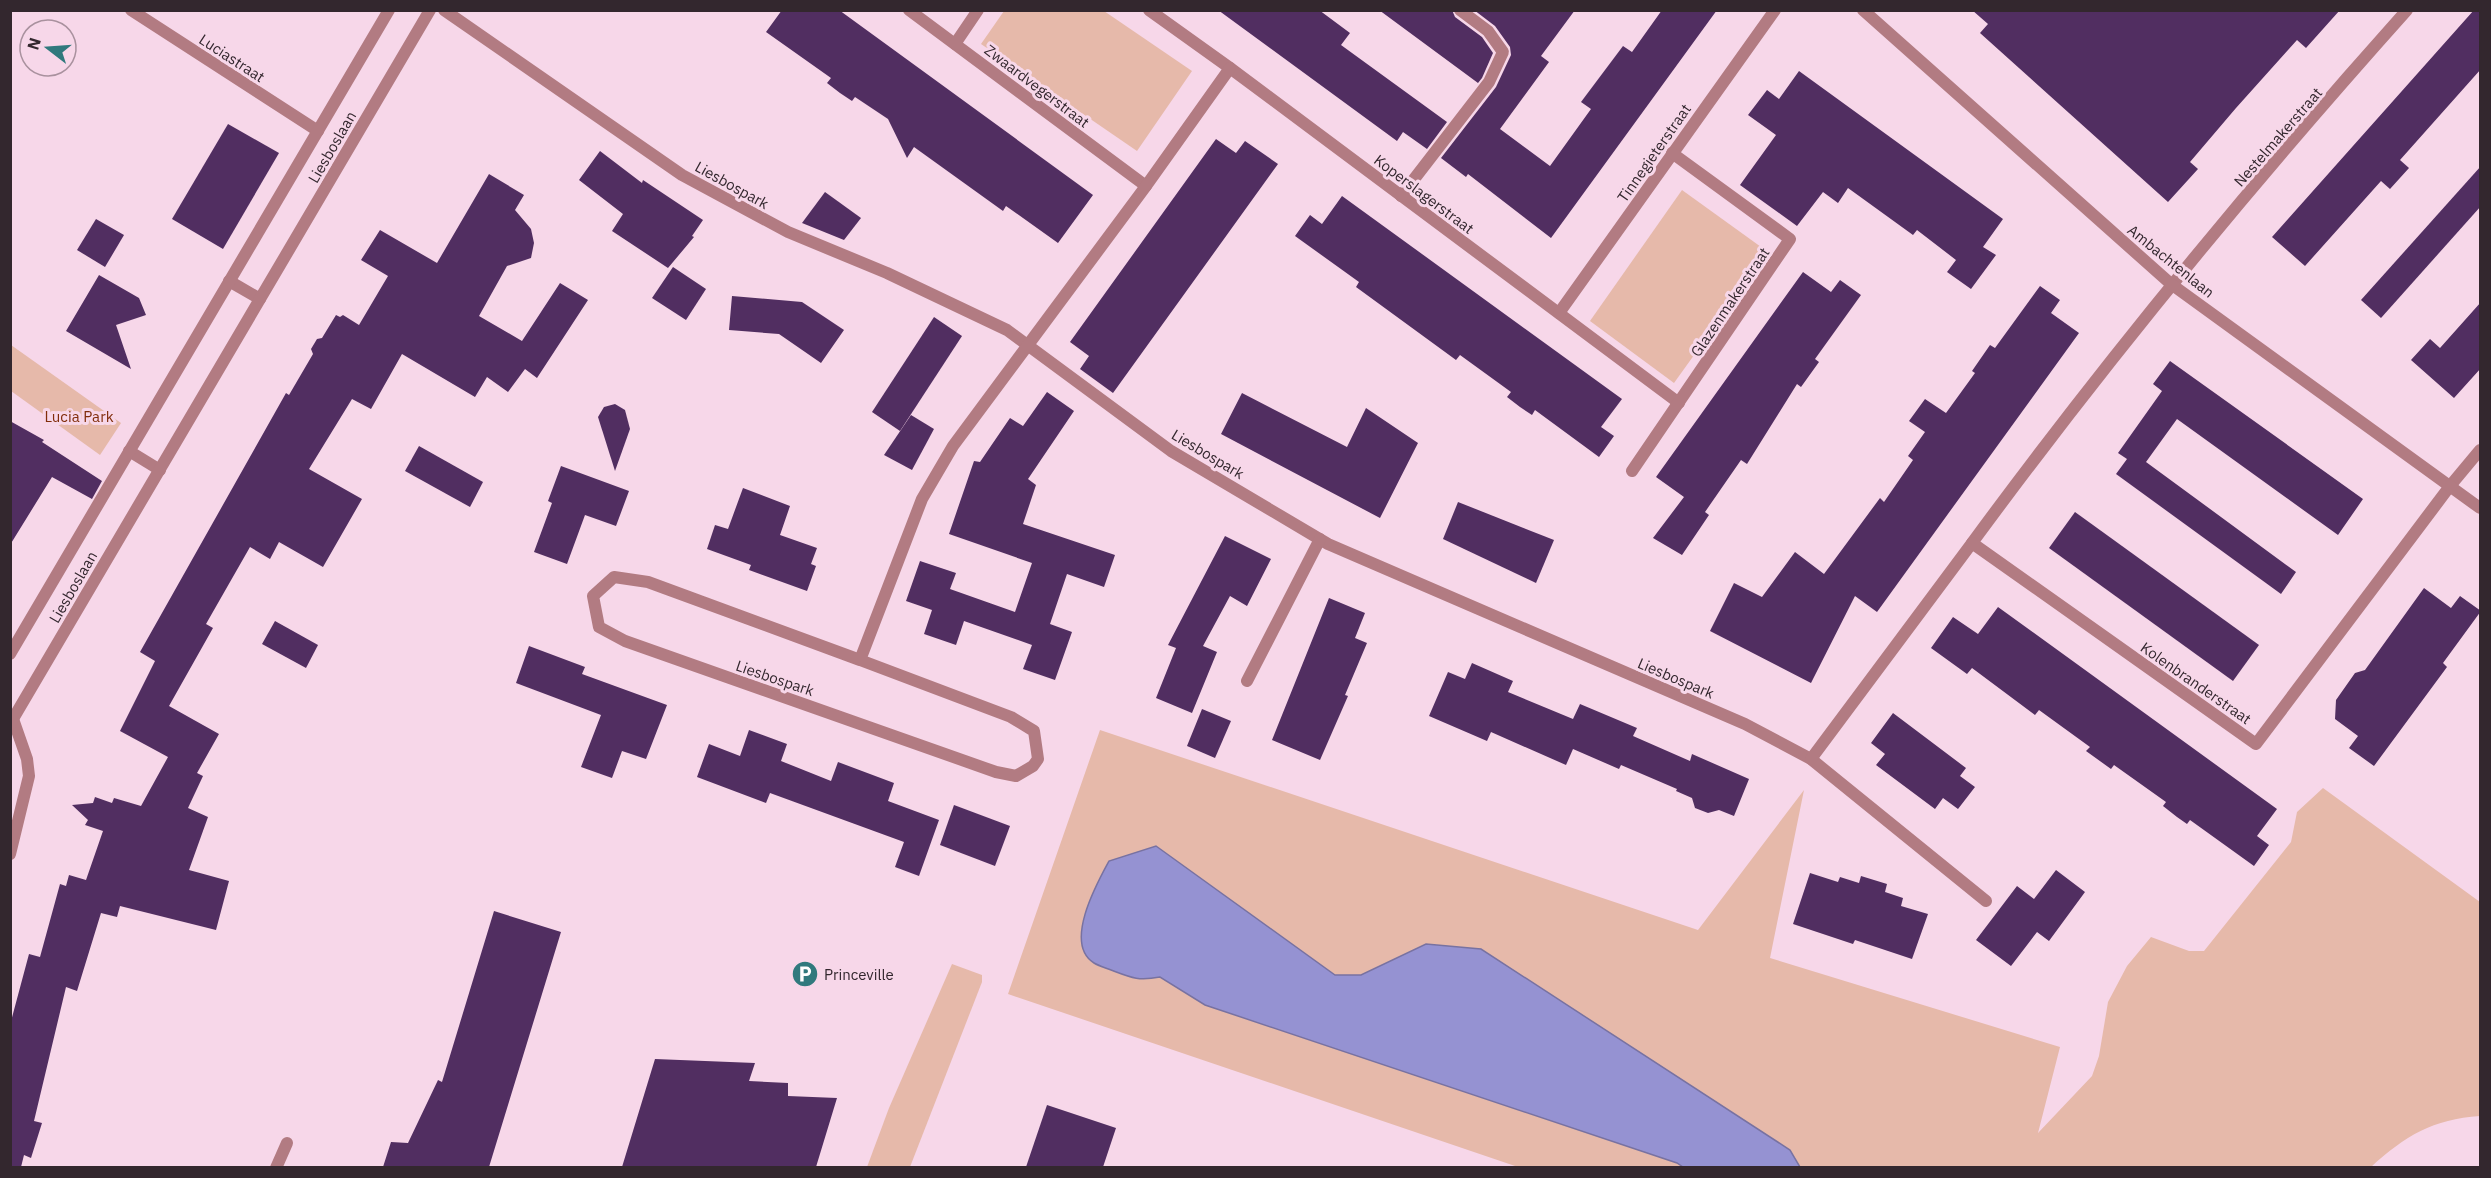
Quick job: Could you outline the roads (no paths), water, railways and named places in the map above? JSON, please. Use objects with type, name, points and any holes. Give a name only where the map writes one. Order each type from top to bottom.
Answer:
[{"type":"street","name":"Luciastraat","points":[[131,10],[318,131]]},
{"type":"street","name":"Liesboslaan","points":[[10,654],[389,10]]},
{"type":"street","name":"Liesboslaan","points":[[10,854],[29,776],[27,759],[12,722],[430,10]]},
{"type":"street","name":"Liesbospark","points":[[444,10],[682,175],[788,232],[887,273],[1008,330],[1026,346],[1171,451],[1320,539],[1745,724],[1811,759],[1986,901]]},
{"type":"street","name":"Zwaardvegerstraat","points":[[909,10],[1146,186]]},
{"type":"street","points":[[955,44],[978,10]]},
{"type":"street","name":"Koperslagerstraat","points":[[1149,10],[1679,404]]},
{"type":"street","points":[[1401,196],[1489,82],[1503,52],[1488,31],[1460,10]]},
{"type":"street","name":"Tinnegieterstraat","points":[[1559,313],[1776,10]]},
{"type":"street","name":"Ambachtenlaan","points":[[1863,10],[2171,284],[2481,508]]},
{"type":"street","name":"Nestelmakerstraat","points":[[2171,284],[2407,10]]},
{"type":"street","points":[[860,660],[922,499],[953,446],[1146,186],[1230,68]]},
{"type":"street","name":"Glazenmakerstraat","points":[[1632,471],[1790,239],[1672,153]]},
{"type":"street","points":[[229,281],[260,299]]},
{"type":"street","points":[[1811,759],[2063,419],[2171,284]]},
{"type":"street","points":[[2450,486],[2481,450]]},
{"type":"street","points":[[129,451],[160,470]]},
{"type":"street","name":"Kolenbranderstraat","points":[[1972,543],[2256,744],[2450,486]]},
{"type":"street","points":[[1247,681],[1320,539]]},
{"type":"street","name":"Liesbospark","points":[[614,577],[648,582],[860,660],[1011,717],[1034,732],[1038,759],[1033,766],[1016,776],[996,772],[625,641],[598,627],[593,596],[614,577]]},
{"type":"street","points":[[276,1167],[287,1143]]},
{"type":"place","name":"Princeville","points":[[805,974]]},
{"type":"park label","name":"Lucia Park","points":[[79,416]]}]
